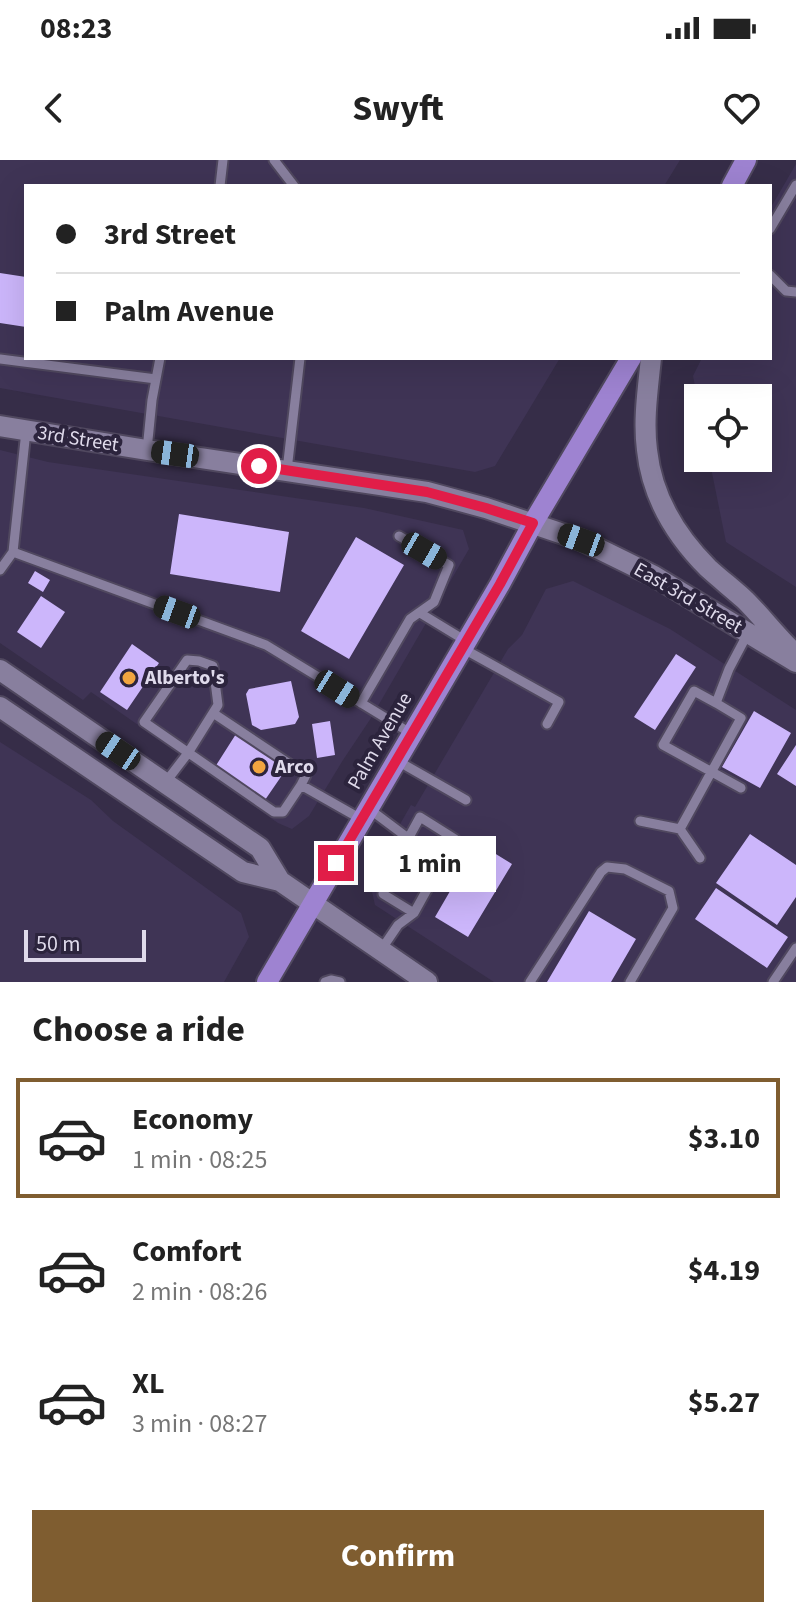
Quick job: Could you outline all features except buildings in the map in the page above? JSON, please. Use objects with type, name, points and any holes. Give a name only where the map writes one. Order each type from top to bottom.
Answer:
[{"type":"main road","points":[[733,184],[746,160]]},
{"type":"main road","name":"Palm Avenue","points":[[267,982],[630,360]]},
{"type":"main road","points":[[651,360],[645,432],[652,478],[665,513],[681,539],[745,601],[796,659]]},
{"type":"main road","name":"3rd Street","points":[[0,426],[427,492],[533,523]]},
{"type":"main road","name":"East 3rd Street","points":[[533,523],[581,540],[654,576],[796,659]]},
{"type":"main road","points":[[0,670],[260,848],[280,881]]},
{"type":"main road","points":[[0,707],[243,872],[280,881],[427,982]]},
{"type":"lane","points":[[220,184],[223,160]]},
{"type":"lane","points":[[274,160],[292,184]]},
{"type":"lane","points":[[772,226],[796,185]]},
{"type":"lane","points":[[772,277],[786,291],[796,292]]},
{"type":"lane","points":[[0,359],[156,379]]},
{"type":"lane","points":[[147,450],[160,360]]},
{"type":"lane","points":[[287,470],[300,360]]},
{"type":"lane","points":[[0,570],[13,552],[26,431]]},
{"type":"lane","points":[[361,703],[410,619],[434,602],[449,565],[399,536]]},
{"type":"lane","points":[[13,552],[266,645],[412,734]]},
{"type":"lane","points":[[420,613],[559,702],[547,724]]},
{"type":"lane","points":[[716,703],[748,633]]},
{"type":"lane","points":[[165,783],[188,753],[213,713],[218,705],[213,666],[199,661],[187,660],[144,722],[188,753],[274,812],[283,812],[306,775],[213,713]]},
{"type":"lane","points":[[680,829],[711,772],[741,718],[694,691],[663,745],[711,772],[741,788]]},
{"type":"lane","points":[[396,760],[466,800]]},
{"type":"lane","points":[[301,785],[365,814],[445,859]]},
{"type":"lane","points":[[381,950],[398,925],[414,913],[455,839],[420,817],[384,883],[383,894],[414,913]]},
{"type":"lane","points":[[640,821],[680,829],[700,858]]},
{"type":"lane","points":[[530,982],[607,867],[625,869],[669,891],[673,908],[630,982]]},
{"type":"lane","points":[[773,982],[796,948]]},
{"type":"lane","points":[[325,982],[340,982]]},
{"type":"shaded area","points":[[0,160],[680,160],[665,184],[24,184],[24,360],[559,360],[495,466],[475,472],[0,388]]},
{"type":"shaded area","points":[[796,164],[796,587],[726,542],[712,472],[772,472],[772,384],[695,384],[693,376],[701,360],[772,360],[772,206]]},
{"type":"shaded area","points":[[0,450],[48,462],[364,508],[463,530],[469,549],[371,718],[309,816],[292,829],[278,823],[91,692],[83,700],[0,643]]},
{"type":"shaded area","points":[[573,581],[670,629],[796,710],[796,982],[494,982],[375,905],[369,878],[411,805],[415,807],[508,649],[522,635],[546,589]]},
{"type":"shaded area","points":[[0,742],[91,800],[113,821],[241,913],[249,937],[224,982],[0,982]]},
{"type":"place","name":"Alberto's","points":[[129,678]]},
{"type":"place","name":"Arco","points":[[259,767]]},
{"type":"route","points":[[259,466],[427,492],[533,523],[336,863]]}]
